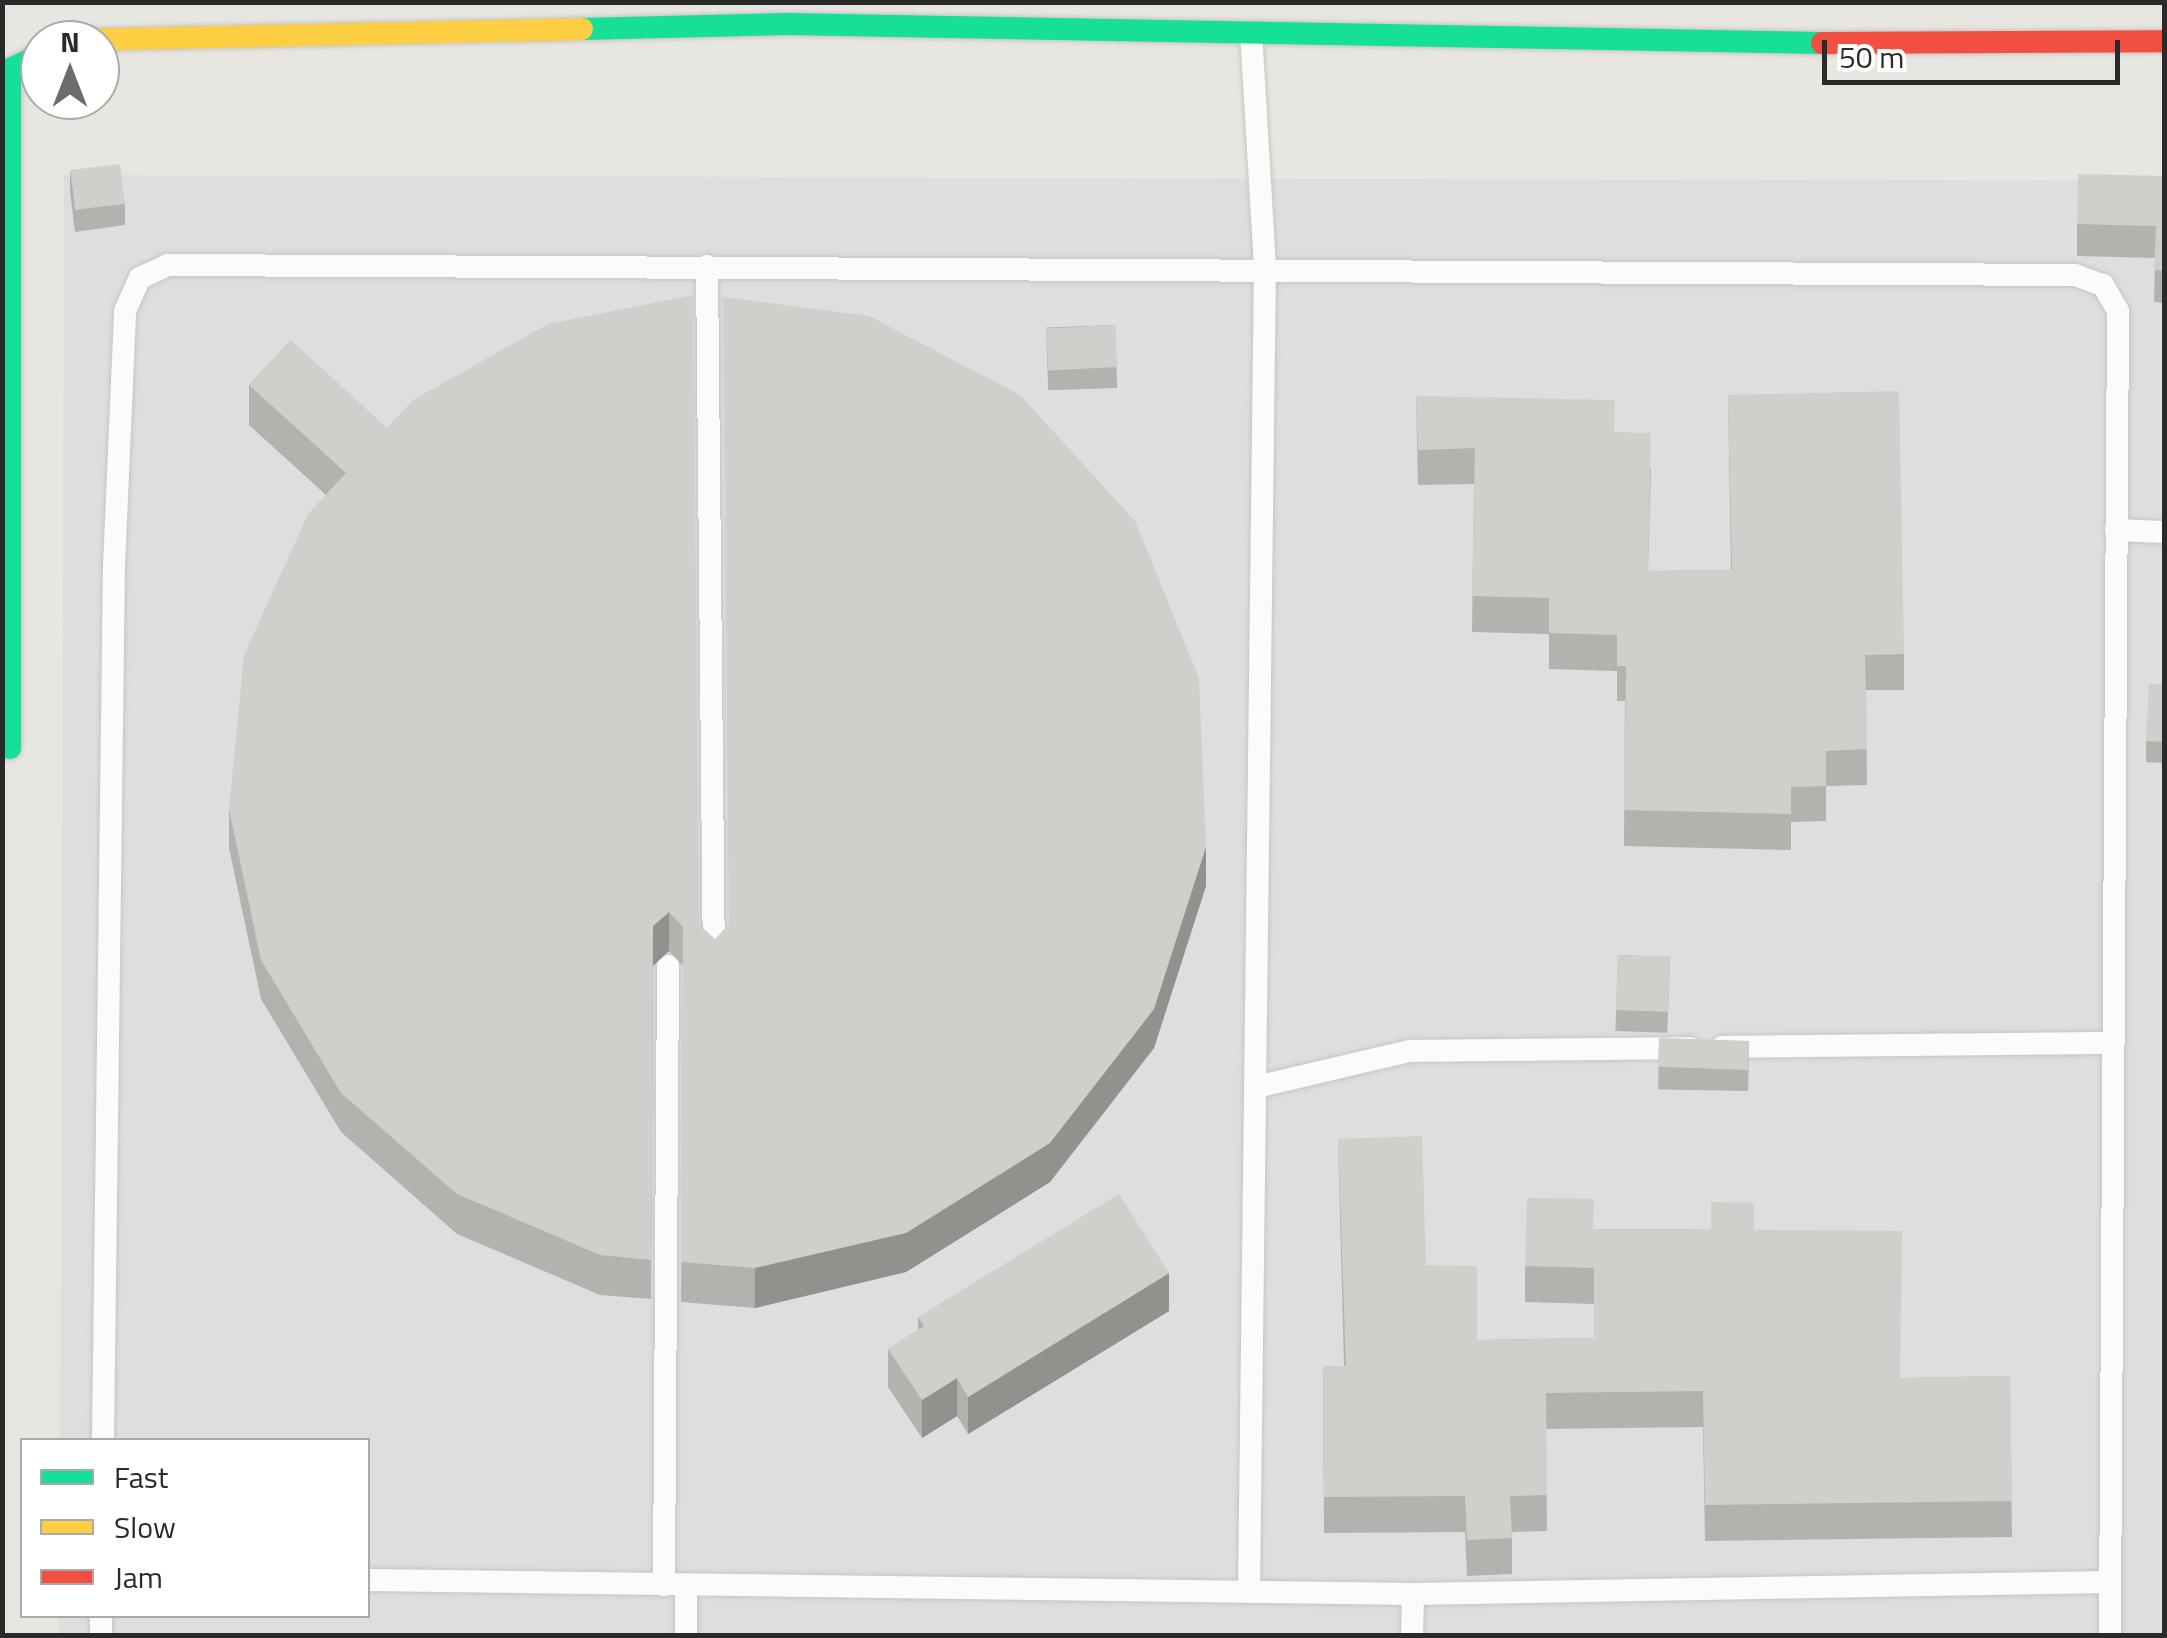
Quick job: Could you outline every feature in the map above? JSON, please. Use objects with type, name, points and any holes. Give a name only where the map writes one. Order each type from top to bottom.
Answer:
[{"type":"street","points":[[120,39],[788,24],[1775,43],[2164,41]]},
{"type":"street","points":[[10,748],[10,69],[20,64]]},
{"type":"lane","points":[[1249,1592],[1266,267],[1251,33]]},
{"type":"lane","points":[[103,1438],[114,566],[126,311],[140,278],[168,265],[1266,267],[2075,275],[2103,285],[2118,311],[2110,1636]]},
{"type":"lane","points":[[706,266],[714,964]]},
{"type":"lane","points":[[2116,530],[2164,532]]},
{"type":"lane","points":[[668,966],[675,1584],[686,1636]]},
{"type":"lane","points":[[1256,1087],[1410,1051],[2113,1043]]},
{"type":"lane","points":[[370,1580],[1413,1594],[2110,1582]]},
{"type":"lane","points":[[1412,1636],[1413,1594]]},
{"type":"shaded area","points":[[64,175],[2164,181],[2164,1635],[59,1636],[59,1618],[370,1618],[370,1438],[60,1438]]},
{"type":"building","points":[[120,164],[125,204],[75,210],[70,170]]},
{"type":"building","points":[[2078,174],[2164,176],[2164,271],[2154,270],[2156,226],[2077,224]]},
{"type":"building","points":[[693,295],[699,925],[715,939],[729,924],[723,297],[869,316],[1020,395],[1135,521],[1199,678],[1206,847],[1154,1009],[1050,1143],[906,1233],[755,1268],[681,1262],[683,927],[669,912],[653,926],[651,1260],[600,1255],[457,1194],[341,1093],[261,960],[229,809],[244,655],[308,514],[346,473],[249,385],[291,340],[387,428],[413,400],[548,324]]},
{"type":"building","points":[[1115,325],[1117,367],[1048,371],[1046,329]]},
{"type":"building","points":[[1899,391],[1904,654],[1865,655],[1867,749],[1826,751],[1826,786],[1791,787],[1791,814],[1624,810],[1626,666],[1617,666],[1617,635],[1549,633],[1549,598],[1472,596],[1475,448],[1418,450],[1416,396],[1615,400],[1614,432],[1651,433],[1648,571],[1732,570],[1728,395]]},
{"type":"building","points":[[2149,684],[2164,685],[2164,742],[2146,741]]},
{"type":"building","points":[[1618,955],[1670,957],[1668,1012],[1616,1010]]},
{"type":"building","points":[[1659,1038],[1749,1041],[1748,1070],[1658,1067]]},
{"type":"building","points":[[1422,1136],[1426,1265],[1477,1266],[1477,1340],[1594,1338],[1594,1268],[1525,1266],[1527,1198],[1594,1199],[1593,1229],[1711,1230],[1711,1202],[1754,1203],[1754,1230],[1902,1231],[1900,1378],[2010,1376],[2012,1501],[1705,1505],[1703,1391],[1546,1393],[1547,1495],[1510,1496],[1512,1538],[1467,1540],[1465,1496],[1324,1497],[1323,1366],[1346,1366],[1338,1139]]},
{"type":"building","points":[[1119,1194],[1169,1273],[968,1397],[957,1378],[922,1400],[888,1349],[924,1326],[918,1317]]},
{"type":"traffic: fast","points":[[582,29],[788,24],[1822,43]]},
{"type":"traffic: fast","points":[[10,748],[10,69],[20,64]]},
{"type":"traffic: slow","points":[[120,39],[582,29]]},
{"type":"traffic: jam","points":[[1822,43],[2164,41]]}]
